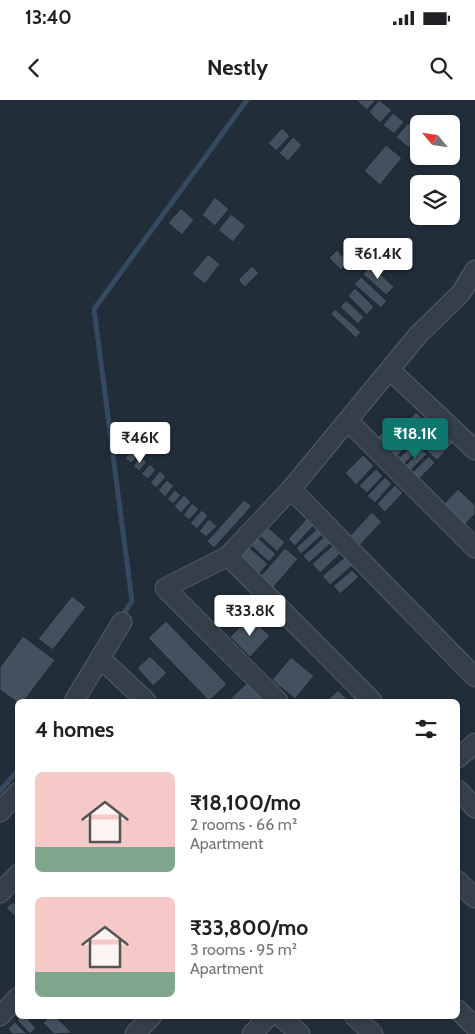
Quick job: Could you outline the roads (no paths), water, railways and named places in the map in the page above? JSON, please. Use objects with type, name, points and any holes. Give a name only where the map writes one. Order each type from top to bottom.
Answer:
[{"type":"street","points":[[276,699],[166,588],[228,556],[291,490],[349,422],[418,335],[461,293],[475,270]]},
{"type":"street","points":[[390,370],[475,450]]},
{"type":"street","points":[[349,422],[475,548]]},
{"type":"street","points":[[291,490],[475,677]]},
{"type":"street","points":[[228,556],[370,699]]},
{"type":"street","points":[[75,699],[122,622]]},
{"type":"street","points":[[100,658],[144,699]]},
{"type":"street","points":[[460,756],[475,744]]},
{"type":"street","points":[[460,792],[475,808]]},
{"type":"street","points":[[0,812],[15,795]]},
{"type":"street","points":[[0,893],[15,877]]},
{"type":"street","points":[[460,883],[475,898]]},
{"type":"street","points":[[0,1016],[15,1000]]},
{"type":"street","points":[[460,1012],[475,1027]]},
{"type":"street","points":[[135,1034],[149,1019]]},
{"type":"street","points":[[252,1034],[266,1019]]},
{"type":"street","points":[[283,1019],[300,1034]]},
{"type":"street","points":[[357,1019],[373,1034]]},
{"type":"waterway","points":[[121,618],[132,601],[94,309],[247,100]]},
{"type":"waterway","points":[[0,791],[15,774]]}]
